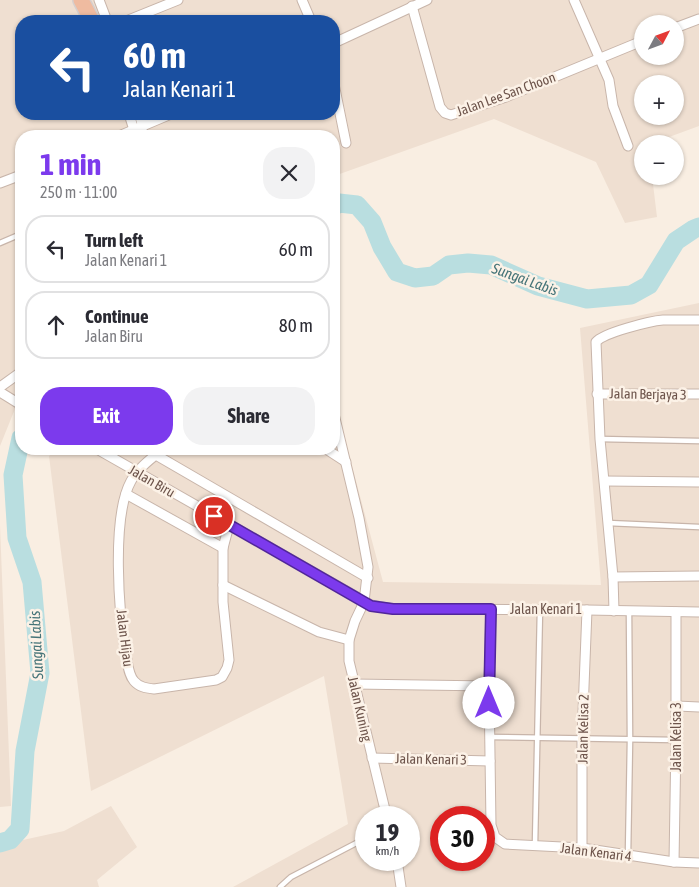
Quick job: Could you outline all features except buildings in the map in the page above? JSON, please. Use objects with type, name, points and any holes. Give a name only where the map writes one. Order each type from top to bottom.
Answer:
[{"type":"highway","points":[[82,0],[89,15]]},
{"type":"street","points":[[88,0],[94,15]]},
{"type":"street","points":[[99,0],[105,15]]},
{"type":"street","points":[[141,15],[178,0]]},
{"type":"street","points":[[302,0],[308,15]]},
{"type":"street","points":[[340,40],[427,0]]},
{"type":"street","points":[[574,0],[609,80],[617,120],[628,146]]},
{"type":"street","name":"Jalan Lee San Choon","points":[[412,6],[440,107],[445,114],[451,115],[506,97],[634,44]]},
{"type":"street","points":[[684,25],[699,19]]},
{"type":"street","points":[[340,114],[346,143]]},
{"type":"street","points":[[139,130],[159,120]]},
{"type":"street","points":[[0,183],[15,177]]},
{"type":"street","points":[[614,610],[613,577],[600,440],[596,342],[604,336],[661,320],[699,320]]},
{"type":"street","points":[[0,387],[15,376]]},
{"type":"street","points":[[0,392],[15,402]]},
{"type":"street","name":"Jalan Berjaya 3","points":[[597,394],[699,394]]},
{"type":"street","name":"Jalan Kuning","points":[[340,438],[359,518],[368,567],[364,602],[355,620],[349,640],[349,661],[384,806]]},
{"type":"street","name":"Jalan Biru","points":[[107,455],[364,602]]},
{"type":"street","points":[[137,472],[156,455]]},
{"type":"street","points":[[164,455],[368,578]]},
{"type":"street","points":[[335,455],[346,462]]},
{"type":"street","name":"Jalan Hijau","points":[[137,472],[126,494],[120,528],[119,586],[123,638],[129,674],[139,686],[154,689],[216,680],[225,673],[229,660],[223,602],[223,548],[229,526]]},
{"type":"street","points":[[605,481],[699,482]]},
{"type":"street","points":[[126,494],[223,548]]},
{"type":"street","points":[[613,577],[699,576]]},
{"type":"street","points":[[223,585],[319,632],[349,640]]},
{"type":"street","name":"Jalan Kenari 1","points":[[364,602],[380,608],[393,609],[699,612]]},
{"type":"street","points":[[490,761],[491,609]]},
{"type":"street","name":"Jalan Kelisa 2","points":[[582,848],[582,737],[587,610]]},
{"type":"street","name":"Jalan Kelisa 3","points":[[674,862],[676,612]]},
{"type":"street","points":[[354,684],[489,686]]},
{"type":"street","points":[[676,706],[699,706]]},
{"type":"street","name":"Jalan Kenari 3","points":[[372,758],[490,761]]},
{"type":"street","name":"Jalan Kenari 4","points":[[490,761],[491,825],[495,837],[506,844],[582,848],[674,862],[699,863]]},
{"type":"street","points":[[399,871],[402,887]]},
{"type":"lane","points":[[0,243],[15,237]]},
{"type":"lane","points":[[600,440],[699,441]]},
{"type":"lane","points":[[608,523],[699,527]]},
{"type":"lane","points":[[535,845],[540,609]]},
{"type":"lane","points":[[628,856],[630,740],[629,611]]},
{"type":"lane","points":[[490,737],[676,740]]},
{"type":"lane","points":[[280,887],[291,877],[355,844]]},
{"type":"shaded area","points":[[0,0],[699,0],[699,126],[674,135],[634,135],[634,185],[653,185],[657,217],[625,223],[596,162],[494,119],[340,174],[340,130],[15,130],[15,409],[0,446]]},
{"type":"shaded area","points":[[699,303],[699,887],[233,887],[348,824],[324,676],[91,791],[49,456],[340,455],[340,421],[383,582],[601,585],[580,328]]},
{"type":"shaded area","points":[[0,526],[11,806],[0,807]]},
{"type":"shaded area","points":[[111,806],[137,847],[97,880],[99,887],[0,887],[0,845],[64,831]]},
{"type":"waterway","name":"Sungai Labis","points":[[340,203],[357,205],[372,222],[382,247],[397,272],[415,278],[433,276],[449,265],[468,263],[491,265],[538,286],[587,299],[631,295],[649,285],[676,241],[699,227]]},
{"type":"waterway","name":"Sungai Labis","points":[[0,843],[10,840],[20,829],[25,751],[40,673],[32,582],[17,538],[13,475],[17,455]]},
{"type":"route","points":[[214,516],[371,606],[393,609],[491,609],[489,703]]}]
